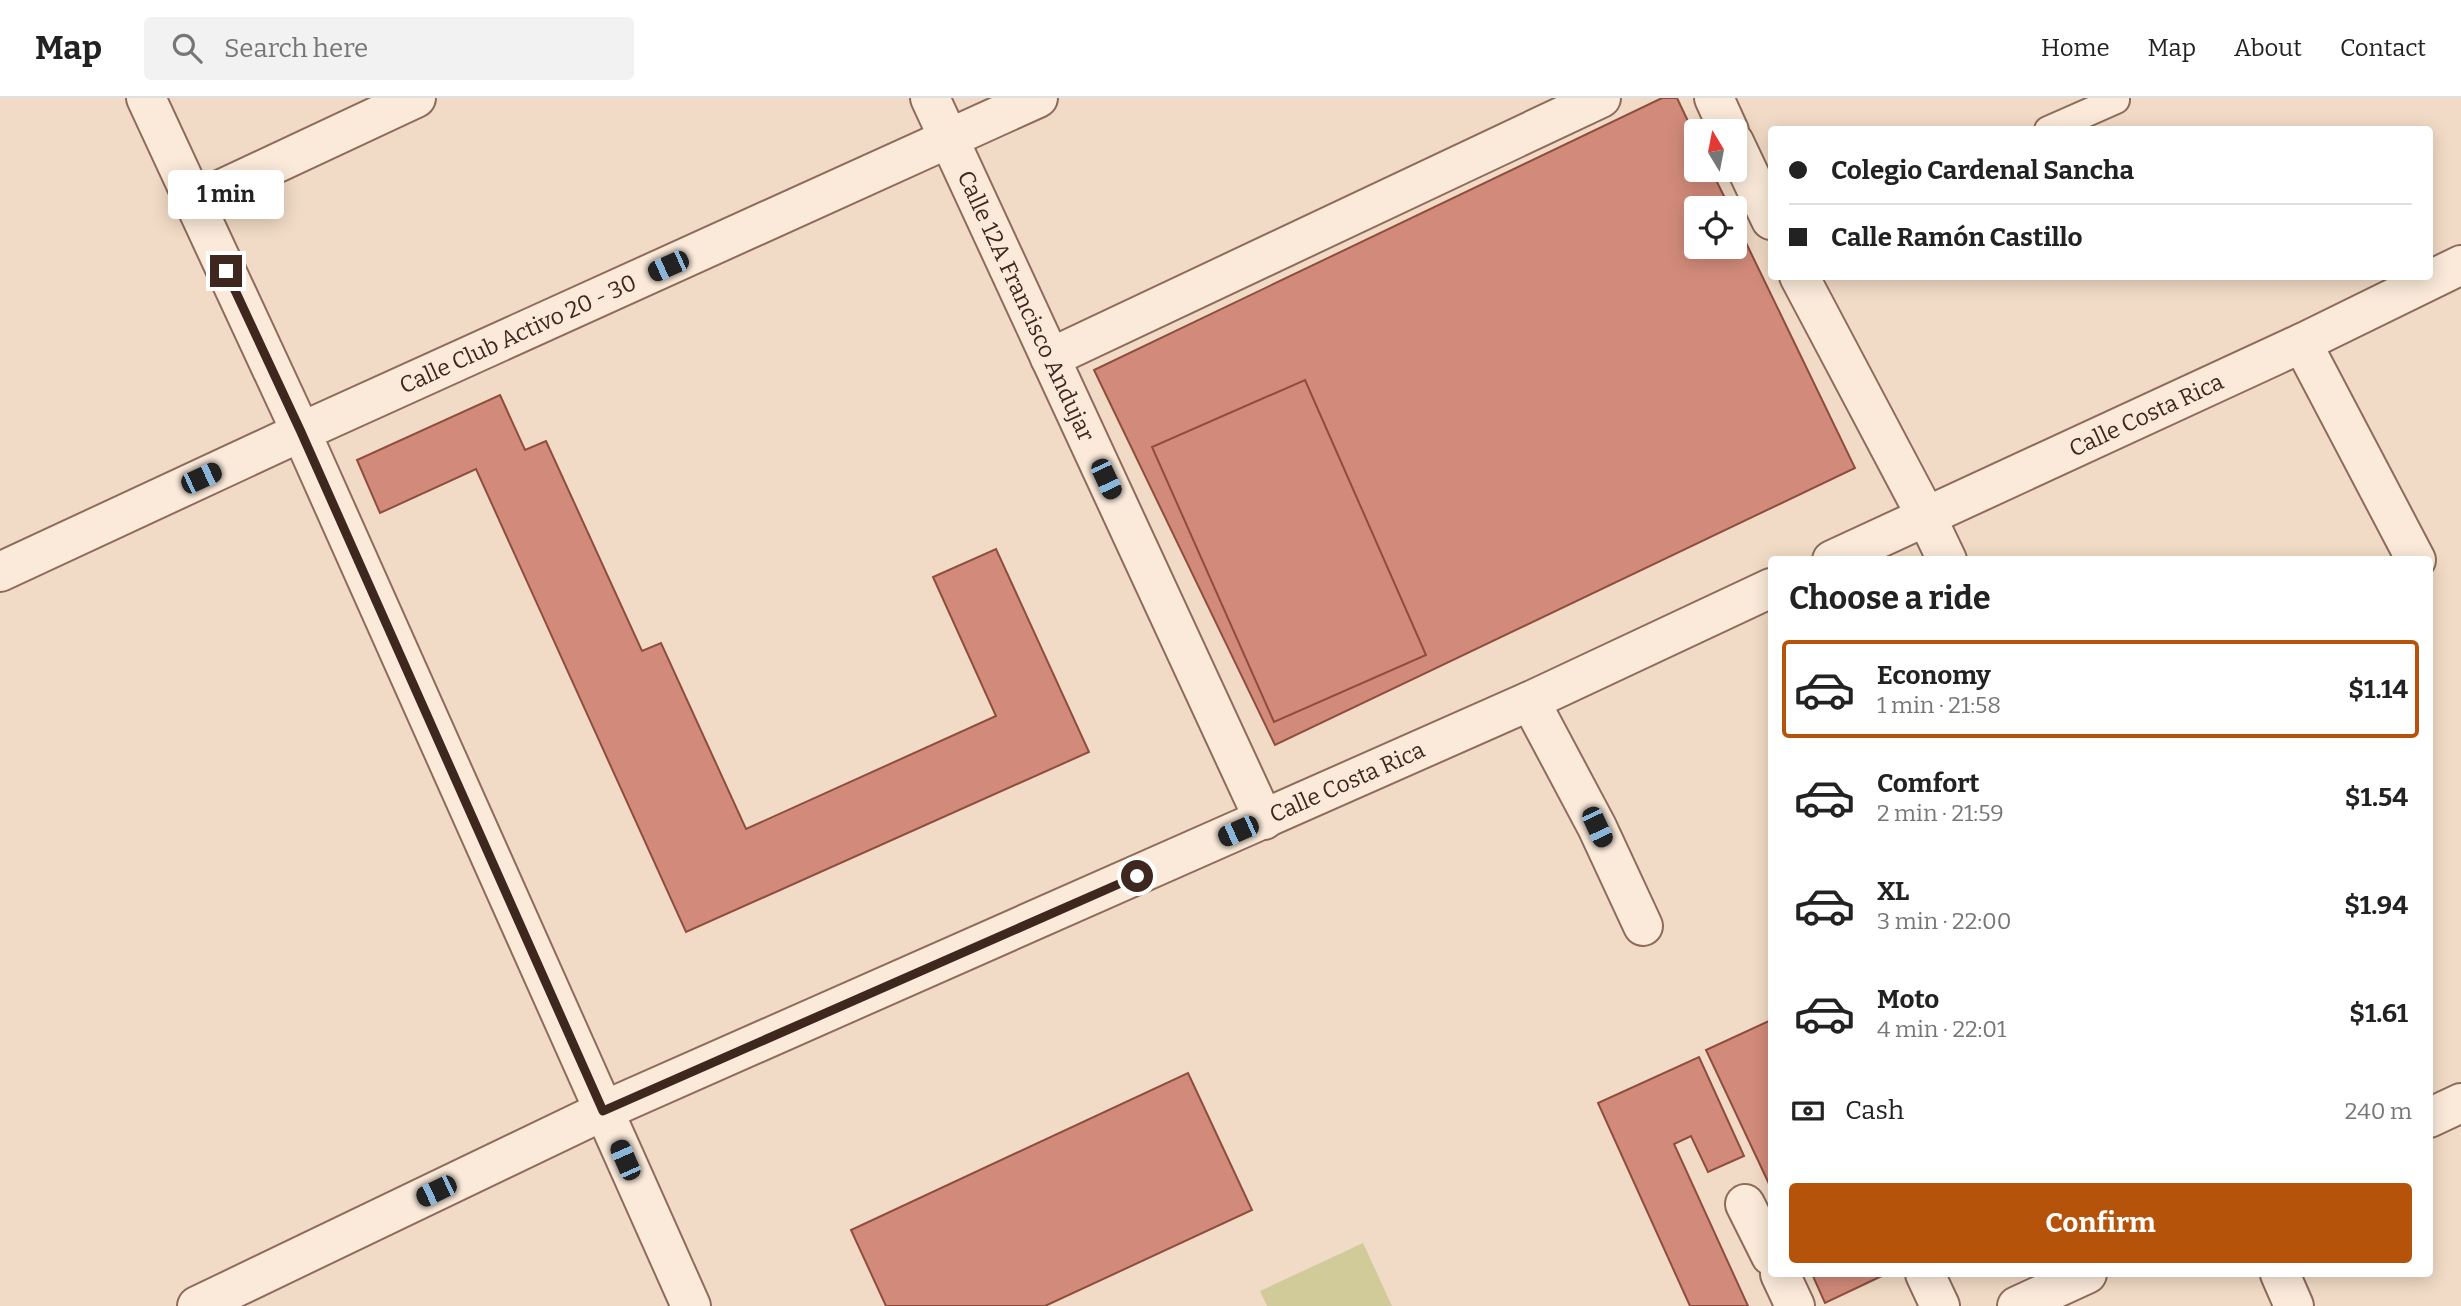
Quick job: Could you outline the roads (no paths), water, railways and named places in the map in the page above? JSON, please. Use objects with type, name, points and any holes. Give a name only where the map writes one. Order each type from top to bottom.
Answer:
[{"type":"street","points":[[146,98],[301,432],[691,1306]]},
{"type":"street","points":[[194,202],[416,98]]},
{"type":"street","name":"Calle 12A Francisco Andujar","points":[[930,98],[1264,820]]},
{"type":"street","name":"Calle Club Activo 20 - 30","points":[[0,572],[301,432],[1038,98]]},
{"type":"street","points":[[1050,358],[1601,98]]},
{"type":"street","points":[[1714,98],[1724,119]]},
{"type":"street","points":[[1747,169],[1768,214]]},
{"type":"street","name":"Calle Costa Rica","points":[[2433,279],[2461,265]]},
{"type":"street","points":[[1801,280],[1945,556]]},
{"type":"street","name":"Calle Costa Rica","points":[[1841,556],[2302,343],[2430,280]]},
{"type":"street","points":[[2302,343],[2414,556]]},
{"type":"street","name":"Calle Costa Rica","points":[[197,1306],[603,1111],[1530,701],[1768,589]]},
{"type":"street","points":[[1530,701],[1597,827],[1643,926]]},
{"type":"street","points":[[2433,1116],[2461,1103]]},
{"type":"street","points":[[1745,1205],[1768,1250]]},
{"type":"street","points":[[1781,1277],[1795,1306]]},
{"type":"street","points":[[1926,1277],[1940,1306]]},
{"type":"street","points":[[2017,1306],[2080,1277]]},
{"type":"street","points":[[2281,1277],[2294,1306]]},
{"type":"lane","points":[[2057,126],[2116,100]]}]
